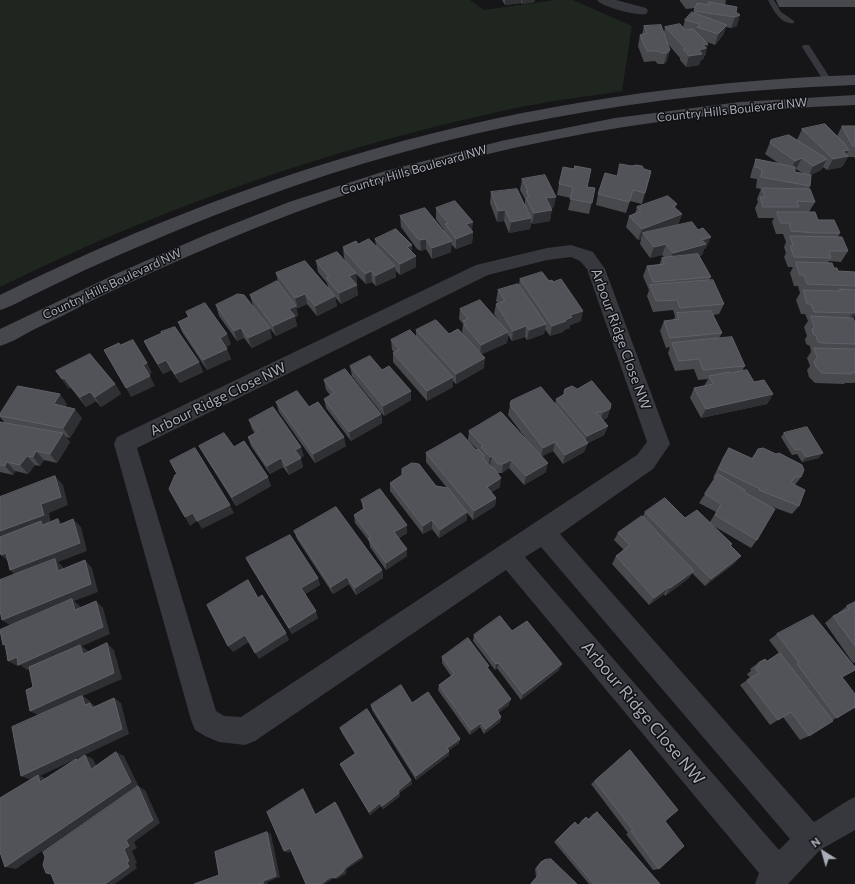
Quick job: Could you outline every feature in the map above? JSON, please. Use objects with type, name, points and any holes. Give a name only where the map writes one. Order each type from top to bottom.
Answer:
[{"type":"main road","name":"Country Hills Boulevard NW","points":[[0,304],[98,257],[190,218],[285,182],[350,161],[429,139],[518,119],[605,102],[685,91],[757,85],[855,80]]},
{"type":"main road","name":"Country Hills Boulevard NW","points":[[0,338],[164,259],[236,229],[339,191],[432,163],[552,134],[606,125],[701,111],[792,103],[855,100]]},
{"type":"street","points":[[604,0],[641,11]]},
{"type":"street","name":"Arbour Ridge Close NW","points":[[559,252],[580,252],[591,260],[596,269],[659,444],[644,462],[508,555],[245,731],[227,731],[214,727],[205,720],[125,444],[483,270],[559,252]]},
{"type":"street","points":[[543,532],[810,840]]},
{"type":"street","name":"Arbour Ridge Close NW","points":[[508,555],[774,878]]},
{"type":"street","points":[[774,878],[810,840],[839,824],[855,812]]},
{"type":"lane","points":[[771,0],[778,13],[792,22]]},
{"type":"lane","points":[[806,46],[828,81]]},
{"type":"shaded area","points":[[0,0],[470,0],[484,10],[555,0],[573,0],[632,26],[622,91],[553,101],[445,124],[314,161],[250,182],[123,231],[0,287]]},
{"type":"building","points":[[709,2],[737,7],[736,12],[740,15],[735,17],[694,11],[697,3],[709,5]]},
{"type":"building","points":[[692,12],[727,25],[718,34],[697,27],[700,24],[685,20]]},
{"type":"building","points":[[680,24],[685,30],[693,29],[708,44],[703,45],[706,48],[699,50],[702,54],[689,56],[683,49],[685,48],[665,27]]},
{"type":"building","points":[[661,25],[670,50],[667,53],[647,51],[640,35],[647,33],[644,26]]},
{"type":"building","points":[[825,124],[846,145],[849,150],[843,151],[848,156],[833,159],[802,129]]},
{"type":"building","points":[[842,126],[855,126],[855,146],[853,146]]},
{"type":"building","points":[[789,135],[827,159],[813,166],[802,158],[795,161],[770,143],[771,140]]},
{"type":"building","points":[[756,159],[795,167],[795,172],[811,175],[810,186],[761,177],[762,169],[755,167]]},
{"type":"building","points":[[620,164],[642,166],[644,169],[651,171],[645,193],[633,190],[629,202],[598,194],[605,173],[617,176]]},
{"type":"building","points":[[575,166],[591,169],[587,187],[595,188],[592,203],[570,199],[573,187],[559,184],[563,167],[574,169]]},
{"type":"building","points":[[545,175],[556,197],[546,198],[552,210],[534,213],[526,198],[529,197],[526,191],[528,191],[522,179]]},
{"type":"building","points":[[762,188],[810,189],[815,202],[797,201],[799,207],[763,207],[760,197],[765,197]]},
{"type":"building","points":[[517,189],[531,218],[511,222],[505,210],[498,211],[491,192]]},
{"type":"building","points":[[668,196],[677,204],[673,206],[682,214],[642,229],[629,216],[641,211],[637,207]]},
{"type":"building","points":[[455,201],[473,222],[466,224],[473,232],[456,239],[445,224],[448,223],[436,208]]},
{"type":"building","points":[[425,208],[452,241],[432,248],[426,239],[420,240],[417,238],[400,216]]},
{"type":"building","points":[[777,212],[815,212],[818,220],[834,220],[840,233],[791,231],[789,223],[781,223]]},
{"type":"building","points":[[692,222],[698,230],[703,228],[711,237],[702,240],[706,244],[673,253],[666,244],[654,247],[643,233]]},
{"type":"building","points":[[396,229],[412,245],[407,247],[416,256],[400,264],[375,239]]},
{"type":"building","points":[[790,236],[842,237],[848,251],[829,251],[831,258],[794,257],[790,246],[793,246]]},
{"type":"building","points":[[369,239],[395,266],[375,276],[371,271],[365,274],[343,247],[356,241],[358,244]]},
{"type":"building","points":[[337,252],[356,273],[349,276],[357,285],[339,293],[326,278],[329,277],[316,261]]},
{"type":"building","points":[[698,254],[711,277],[653,282],[647,266],[664,264],[662,258]]},
{"type":"building","points":[[305,261],[335,296],[315,306],[305,294],[295,298],[276,273]]},
{"type":"building","points":[[796,262],[832,263],[834,268],[837,268],[838,271],[855,272],[855,286],[807,284],[804,275],[800,275]]},
{"type":"building","points":[[542,272],[549,281],[552,280],[553,282],[561,279],[583,311],[570,315],[572,317],[565,320],[566,321],[552,326],[520,279]]},
{"type":"building","points":[[713,280],[724,304],[680,308],[677,300],[656,301],[650,285]]},
{"type":"building","points":[[277,281],[296,306],[289,309],[295,316],[273,326],[250,295]]},
{"type":"building","points":[[518,284],[546,324],[529,330],[526,326],[513,331],[496,304],[505,301],[498,290]]},
{"type":"building","points":[[840,289],[855,290],[855,313],[814,312],[811,304],[807,304],[803,290],[840,291]]},
{"type":"building","points":[[238,294],[244,295],[270,328],[248,338],[241,328],[234,331],[216,305]]},
{"type":"building","points":[[480,300],[508,332],[481,345],[464,325],[466,324],[463,321],[468,319],[460,309]]},
{"type":"building","points":[[205,303],[227,334],[220,338],[227,349],[203,360],[178,322],[189,317],[186,312]]},
{"type":"building","points":[[711,311],[722,333],[670,338],[664,321],[679,319],[677,313]]},
{"type":"building","points":[[811,316],[853,318],[855,323],[855,344],[818,342],[816,336],[813,334],[812,329],[814,327]]},
{"type":"building","points":[[436,320],[449,334],[458,329],[485,358],[456,374],[416,330]]},
{"type":"building","points":[[175,327],[199,362],[175,374],[166,360],[158,364],[144,341],[162,333],[161,332]]},
{"type":"building","points":[[410,330],[453,377],[427,391],[393,353],[399,349],[391,340]]},
{"type":"building","points":[[732,337],[745,366],[703,370],[699,359],[679,361],[672,343]]},
{"type":"building","points":[[133,340],[147,363],[143,365],[150,376],[126,388],[104,350],[119,343],[120,345]]},
{"type":"building","points":[[814,348],[855,349],[855,373],[822,373],[816,367],[814,361],[817,358]]},
{"type":"building","points":[[90,354],[115,384],[95,397],[90,392],[80,397],[56,371]]},
{"type":"building","points":[[370,356],[382,370],[389,366],[411,391],[383,406],[350,366]]},
{"type":"building","points":[[345,369],[381,414],[349,432],[324,399],[334,393],[324,380]]},
{"type":"building","points":[[747,370],[754,382],[764,380],[773,394],[706,409],[694,388],[713,384],[709,376]]},
{"type":"building","points":[[592,381],[611,404],[610,409],[603,412],[596,412],[608,426],[587,436],[556,399],[565,394],[565,389],[572,386],[577,389]]},
{"type":"building","points":[[18,386],[60,394],[54,404],[75,409],[63,428],[0,416]]},
{"type":"building","points":[[541,387],[588,443],[565,455],[555,442],[543,448],[510,405],[511,401]]},
{"type":"building","points":[[297,391],[309,407],[318,402],[344,437],[313,454],[276,402]]},
{"type":"building","points":[[273,407],[301,447],[295,450],[301,458],[286,466],[281,458],[267,466],[248,437],[257,432],[249,420]]},
{"type":"building","points":[[501,412],[548,463],[526,476],[511,460],[503,464],[498,464],[492,456],[490,457],[481,447],[483,446],[469,431]]},
{"type":"building","points":[[0,422],[63,433],[50,454],[36,451],[33,457],[27,456],[20,465],[7,462],[5,466],[0,465]]},
{"type":"building","points":[[807,427],[823,453],[806,457],[801,449],[795,450],[784,433]]},
{"type":"building","points":[[224,433],[234,447],[244,441],[268,477],[232,497],[199,446]]},
{"type":"building","points":[[461,433],[476,450],[478,449],[485,456],[483,458],[492,468],[493,467],[501,478],[487,487],[496,498],[474,511],[426,453]]},
{"type":"building","points":[[195,448],[230,505],[197,521],[193,513],[185,517],[169,489],[175,475],[177,474],[170,461]]},
{"type":"building","points":[[729,448],[753,459],[758,449],[763,448],[776,454],[779,453],[802,465],[804,470],[801,477],[794,477],[791,483],[805,490],[799,506],[759,490],[760,489],[719,469]]},
{"type":"building","points":[[412,463],[419,464],[436,486],[448,488],[467,512],[440,530],[432,520],[423,526],[390,483],[402,475],[402,469]]},
{"type":"building","points":[[718,474],[745,490],[744,492],[775,509],[757,540],[715,515],[721,504],[705,494]]},
{"type":"building","points":[[55,476],[61,497],[41,504],[44,515],[0,531],[0,497]]},
{"type":"building","points":[[380,489],[407,525],[394,532],[407,549],[386,563],[368,539],[371,538],[354,515],[365,508],[361,500]]},
{"type":"building","points":[[665,498],[685,518],[697,510],[732,544],[730,545],[741,556],[711,579],[645,512]]},
{"type":"building","points":[[336,507],[382,570],[355,588],[347,577],[331,587],[294,531]]},
{"type":"building","points":[[642,516],[694,571],[654,598],[616,556],[630,545],[618,533]]},
{"type":"building","points":[[58,519],[59,525],[73,519],[80,543],[10,570],[6,553],[1,555],[0,537],[41,521],[42,525]]},
{"type":"building","points":[[290,535],[318,578],[301,588],[316,611],[289,628],[246,558]]},
{"type":"building","points":[[55,559],[58,571],[85,560],[91,584],[2,620],[0,611],[0,580]]},
{"type":"building","points":[[248,580],[258,598],[262,595],[286,633],[255,653],[245,635],[228,646],[207,605]]},
{"type":"building","points":[[72,599],[75,610],[96,601],[103,627],[18,665],[17,657],[8,661],[5,644],[3,645],[0,630]]},
{"type":"building","points":[[855,602],[855,646],[833,616],[849,609],[847,606]]},
{"type":"building","points":[[813,615],[855,667],[855,670],[842,677],[855,694],[855,708],[854,707],[837,718],[777,634]]},
{"type":"building","points":[[500,616],[512,631],[527,621],[562,664],[523,694],[499,663],[496,664],[474,635]]},
{"type":"building","points":[[468,638],[511,699],[497,710],[501,717],[486,729],[481,723],[471,730],[439,685],[454,674],[442,657]]},
{"type":"building","points":[[107,643],[114,673],[30,711],[26,690],[33,687],[29,667],[80,645],[83,654]]},
{"type":"building","points":[[780,653],[833,721],[809,736],[791,712],[778,720],[747,680],[759,673],[755,668],[759,665],[758,663],[765,659],[767,661]]},
{"type":"building","points":[[401,685],[412,703],[428,692],[460,739],[447,748],[449,751],[416,776],[371,705]]},
{"type":"building","points":[[82,696],[85,705],[90,703],[92,708],[114,698],[122,729],[21,776],[12,727]]},
{"type":"building","points":[[367,709],[411,780],[398,791],[399,793],[382,806],[380,803],[369,812],[340,764],[356,753],[340,728]]},
{"type":"building","points":[[630,750],[678,810],[665,821],[684,846],[659,869],[631,831],[633,830],[595,781]]},
{"type":"building","points":[[116,752],[131,782],[5,867],[0,852],[0,798],[38,775],[40,782],[76,759],[77,760],[85,755],[91,769]]},
{"type":"building","points":[[138,786],[153,820],[126,840],[129,846],[124,849],[129,861],[127,862],[129,867],[105,884],[55,884],[51,874],[46,873],[43,865],[45,857],[43,852]]},
{"type":"building","points":[[303,789],[315,815],[335,802],[362,856],[345,868],[343,872],[335,878],[331,877],[321,884],[306,884],[290,848],[284,851],[267,812]]},
{"type":"building","points":[[597,812],[660,884],[594,884],[557,840],[575,822],[578,826],[586,817],[589,820]]},
{"type":"building","points":[[267,832],[276,876],[263,881],[263,884],[194,884],[219,875],[215,852]]},
{"type":"building","points":[[551,859],[577,884],[531,884],[539,875],[537,867],[544,860]]}]
